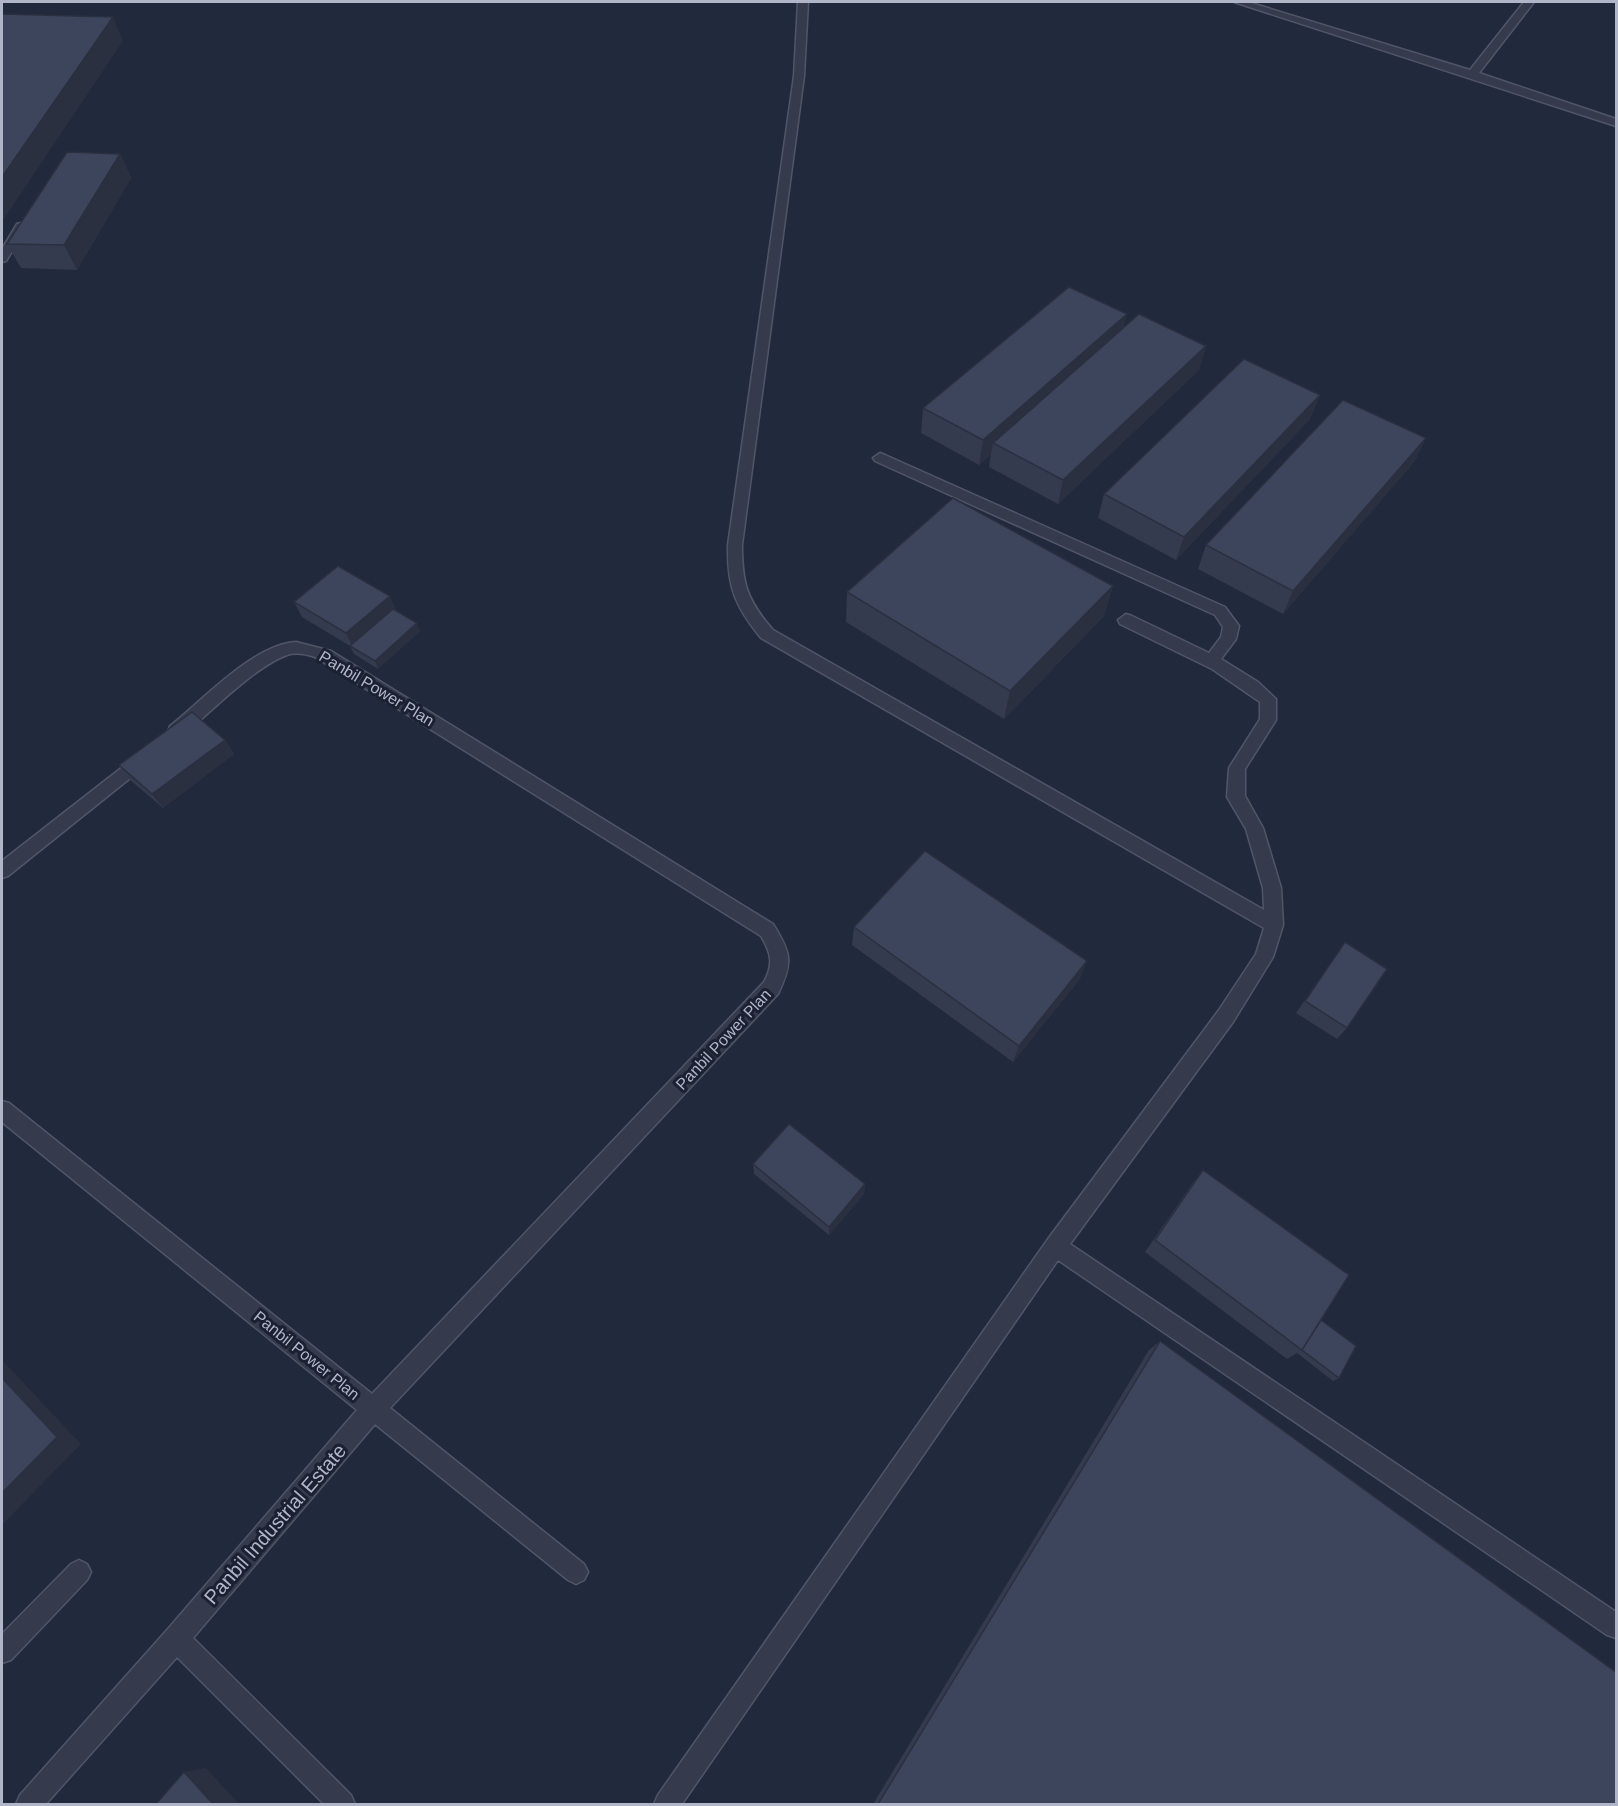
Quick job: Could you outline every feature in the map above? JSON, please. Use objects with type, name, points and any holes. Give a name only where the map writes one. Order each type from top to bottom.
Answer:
[{"type":"lane","points":[[803,2],[799,76],[735,545],[734,576],[744,607],[767,634],[1274,925]]},
{"type":"lane","points":[[1239,2],[1472,74],[1617,123]]},
{"type":"lane","points":[[1472,74],[1529,2]]},
{"type":"lane","points":[[2,258],[28,216]]},
{"type":"lane","points":[[880,458],[1220,611],[1231,626],[1228,639],[1211,661]]},
{"type":"lane","points":[[667,1804],[1055,1246],[1226,1016],[1264,957],[1274,925],[1269,878],[1254,828],[1236,797],[1237,768],[1268,720],[1268,699],[1249,683],[1211,661],[1126,620]]},
{"type":"lane","name":"Panbil Power Plan","points":[[2,871],[265,660],[285,649],[306,647],[326,655],[767,930],[780,951],[782,967],[771,988],[374,1408],[2,1110]]},
{"type":"lane","points":[[1055,1246],[1617,1626]]},
{"type":"lane","points":[[374,1408],[576,1572]]},
{"type":"lane","name":"Panbil Industrial Estate","points":[[29,1804],[176,1639],[374,1408]]},
{"type":"lane","points":[[2,1651],[79,1572]]},
{"type":"lane","points":[[176,1639],[342,1804]]},
{"type":"building","points":[[2,14],[113,17],[2,177]]},
{"type":"building","points":[[67,152],[120,154],[64,245],[7,244]]},
{"type":"building","points":[[1069,287],[1127,314],[983,440],[923,408]]},
{"type":"building","points":[[1139,314],[1206,346],[1063,480],[993,443]]},
{"type":"building","points":[[1244,359],[1320,395],[1184,537],[1104,494]]},
{"type":"building","points":[[1343,400],[1426,438],[1293,591],[1206,545]]},
{"type":"building","points":[[953,498],[1113,586],[1010,691],[847,592]]},
{"type":"building","points":[[338,566],[390,596],[346,633],[294,602]]},
{"type":"building","points":[[393,609],[417,623],[375,661],[350,646]]},
{"type":"building","points":[[192,712],[225,740],[152,794],[119,765]]},
{"type":"building","points":[[925,851],[1087,961],[1019,1046],[854,927]]},
{"type":"building","points":[[1345,942],[1387,969],[1347,1028],[1305,1001]]},
{"type":"building","points":[[789,1124],[865,1184],[829,1227],[753,1164]]},
{"type":"building","points":[[1203,1170],[1349,1275],[1302,1350],[1155,1240]]},
{"type":"building","points":[[1321,1320],[1356,1346],[1339,1378],[1302,1350]]},
{"type":"building","points":[[1160,1341],[1617,1673],[1617,1804],[878,1804]]},
{"type":"building","points":[[2,1378],[57,1437],[2,1493]]},
{"type":"building","points":[[184,1772],[213,1804],[156,1804]]}]
